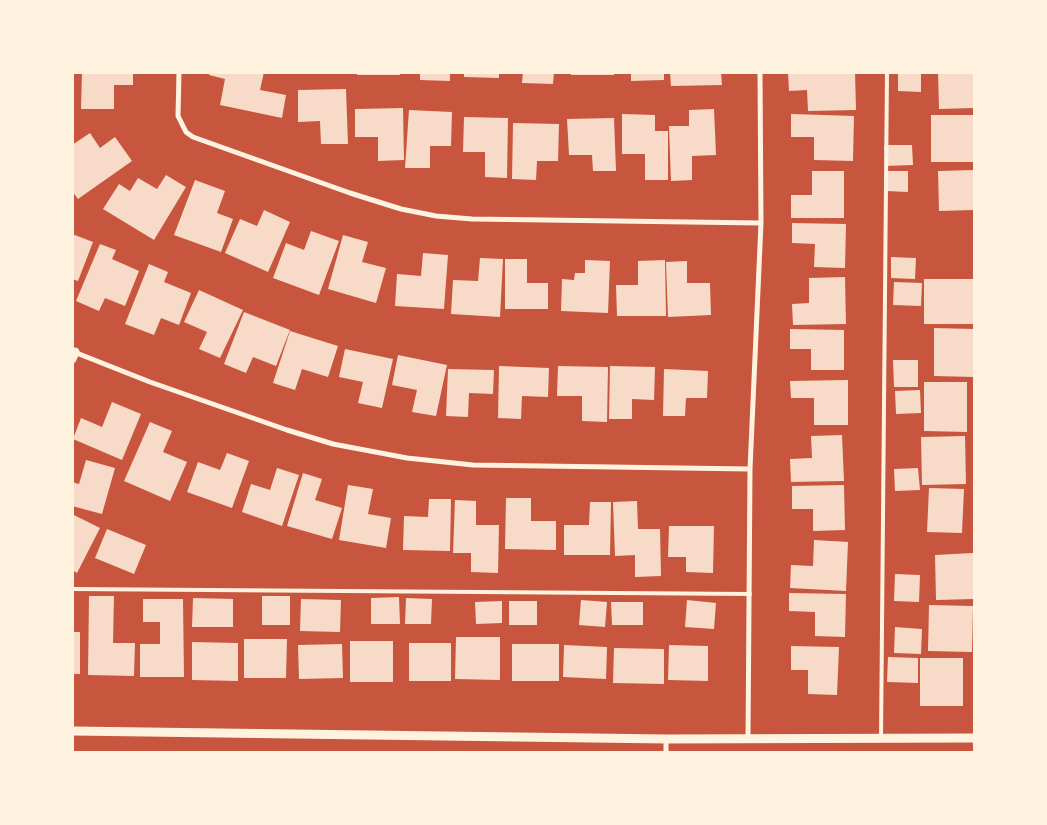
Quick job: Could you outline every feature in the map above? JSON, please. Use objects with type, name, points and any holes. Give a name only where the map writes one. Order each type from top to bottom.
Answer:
[{"type":"street","points":[[179,72],[178,116],[186,132],[193,137],[350,193],[401,209],[436,216],[472,219],[761,223]]},
{"type":"street","points":[[748,740],[750,469],[761,223],[760,72]]},
{"type":"street","points":[[73,354],[287,430],[333,444],[407,458],[473,465],[750,469]]},
{"type":"street","points":[[72,731],[748,740],[974,738]]},
{"type":"street","points":[[666,739],[666,752]]},
{"type":"lane","points":[[881,739],[887,72]]},
{"type":"lane","points":[[72,589],[750,594]]},
{"type":"building","points":[[82,72],[133,72],[133,85],[114,85],[114,109],[81,109]]},
{"type":"building","points":[[210,72],[264,72],[260,90],[286,95],[282,118],[220,105],[225,79],[209,75]]},
{"type":"building","points":[[357,72],[400,72],[400,75],[357,75]]},
{"type":"building","points":[[420,72],[450,72],[450,81],[420,80]]},
{"type":"building","points":[[464,72],[499,72],[499,78],[464,77]]},
{"type":"building","points":[[523,72],[554,72],[553,84],[522,83]]},
{"type":"building","points":[[571,72],[614,72],[614,75],[571,75]]},
{"type":"building","points":[[631,72],[664,72],[664,80],[631,81]]},
{"type":"building","points":[[670,72],[721,72],[722,85],[671,86]]},
{"type":"building","points":[[788,72],[855,72],[856,110],[808,111],[807,90],[789,91]]},
{"type":"building","points":[[898,72],[921,72],[921,92],[898,91]]},
{"type":"building","points":[[938,72],[974,72],[974,108],[939,109]]},
{"type":"building","points":[[346,89],[348,144],[321,144],[320,121],[298,122],[298,90]]},
{"type":"building","points":[[403,108],[404,160],[378,161],[378,137],[355,137],[355,109]]},
{"type":"building","points":[[714,109],[716,155],[692,156],[692,180],[671,181],[669,126],[689,126],[689,110]]},
{"type":"building","points":[[409,110],[452,112],[451,146],[430,146],[430,168],[405,168]]},
{"type":"building","points":[[622,114],[655,115],[655,131],[668,131],[668,180],[645,180],[645,154],[622,154]]},
{"type":"building","points":[[791,114],[854,116],[853,161],[814,160],[814,137],[791,137]]},
{"type":"building","points":[[931,115],[974,115],[974,162],[931,162]]},
{"type":"building","points":[[464,117],[508,118],[507,178],[485,177],[485,152],[463,152]]},
{"type":"building","points":[[614,118],[616,171],[593,171],[592,155],[569,155],[567,119]]},
{"type":"building","points":[[513,123],[559,124],[558,161],[537,161],[536,180],[512,179]]},
{"type":"building","points":[[90,133],[100,148],[115,137],[132,161],[78,199],[72,191],[72,145]]},
{"type":"building","points":[[884,145],[912,145],[913,165],[885,166]]},
{"type":"building","points":[[974,170],[974,210],[939,211],[938,171]]},
{"type":"building","points":[[812,171],[844,171],[844,218],[791,218],[791,195],[812,195]]},
{"type":"building","points":[[887,171],[908,171],[908,192],[886,191]]},
{"type":"building","points":[[166,175],[186,187],[154,240],[103,209],[119,184],[130,191],[138,178],[157,189]]},
{"type":"building","points":[[195,180],[225,191],[217,213],[233,219],[221,252],[174,235]]},
{"type":"building","points":[[264,210],[290,222],[268,272],[225,253],[240,219],[257,226]]},
{"type":"building","points":[[792,223],[846,224],[845,268],[814,267],[815,244],[792,243]]},
{"type":"building","points":[[311,231],[339,241],[319,295],[273,278],[286,243],[304,250]]},
{"type":"building","points":[[72,234],[93,242],[78,281],[72,279]]},
{"type":"building","points":[[343,235],[368,242],[362,262],[386,268],[376,303],[328,289]]},
{"type":"building","points":[[100,244],[116,250],[112,259],[139,271],[125,306],[105,298],[99,311],[76,301]]},
{"type":"building","points":[[423,253],[448,255],[444,309],[395,306],[397,274],[421,276]]},
{"type":"building","points":[[891,257],[916,258],[915,279],[891,278]]},
{"type":"building","points":[[480,258],[503,259],[500,317],[451,314],[453,280],[478,281]]},
{"type":"building","points":[[505,259],[527,259],[527,283],[548,283],[548,309],[505,309]]},
{"type":"building","points":[[585,260],[610,261],[608,313],[561,311],[562,279],[574,280],[575,273],[585,273]]},
{"type":"building","points":[[665,260],[666,316],[617,316],[616,285],[638,285],[638,261]]},
{"type":"building","points":[[687,261],[687,283],[710,283],[711,315],[668,317],[666,262]]},
{"type":"building","points":[[149,264],[168,272],[164,282],[191,293],[179,325],[161,318],[154,335],[125,324]]},
{"type":"building","points":[[845,277],[846,324],[793,325],[792,304],[809,303],[809,278]]},
{"type":"building","points":[[924,279],[973,279],[973,324],[924,324]]},
{"type":"building","points":[[894,282],[922,283],[921,306],[893,305]]},
{"type":"building","points":[[199,290],[243,310],[220,358],[199,349],[207,332],[184,322]]},
{"type":"building","points":[[244,312],[290,330],[276,366],[253,357],[246,373],[224,364]]},
{"type":"building","points":[[934,328],[974,329],[974,377],[934,376]]},
{"type":"building","points":[[790,329],[844,330],[844,370],[811,370],[811,349],[790,349]]},
{"type":"building","points":[[290,331],[338,346],[328,377],[302,369],[295,390],[273,383]]},
{"type":"building","points":[[345,349],[393,359],[382,408],[358,403],[363,382],[339,377]]},
{"type":"building","points":[[398,355],[447,365],[436,416],[412,412],[417,390],[392,385]]},
{"type":"building","points":[[893,360],[918,360],[918,387],[894,387]]},
{"type":"building","points":[[499,366],[549,368],[548,397],[522,396],[521,419],[498,418]]},
{"type":"building","points":[[558,366],[608,367],[607,422],[582,421],[582,396],[557,396]]},
{"type":"building","points":[[610,366],[655,367],[654,400],[632,399],[632,419],[609,419]]},
{"type":"building","points":[[448,369],[494,370],[493,394],[469,393],[468,417],[446,416]]},
{"type":"building","points":[[664,369],[708,371],[707,398],[686,398],[685,416],[663,416]]},
{"type":"building","points":[[848,380],[848,425],[814,425],[814,398],[791,398],[790,381]]},
{"type":"building","points":[[924,382],[967,382],[967,432],[924,431]]},
{"type":"building","points":[[920,390],[921,413],[896,414],[895,391]]},
{"type":"building","points":[[112,402],[141,414],[122,460],[73,439],[81,418],[102,427]]},
{"type":"building","points":[[150,422],[172,431],[163,452],[187,462],[170,501],[124,481]]},
{"type":"building","points":[[842,435],[844,481],[791,482],[790,459],[812,458],[811,436]]},
{"type":"building","points":[[965,436],[966,484],[922,485],[921,437]]},
{"type":"building","points":[[227,453],[249,461],[232,508],[187,492],[198,462],[220,470]]},
{"type":"building","points":[[86,460],[115,468],[102,514],[72,506],[72,482],[79,484]]},
{"type":"building","points":[[277,468],[299,475],[282,526],[242,512],[251,484],[270,490]]},
{"type":"building","points":[[918,468],[920,490],[895,491],[894,469]]},
{"type":"building","points":[[303,473],[322,479],[315,500],[342,508],[332,539],[287,526]]},
{"type":"building","points":[[348,485],[373,489],[368,514],[391,518],[386,548],[339,540]]},
{"type":"building","points":[[844,485],[845,530],[813,531],[813,509],[792,509],[792,486]]},
{"type":"building","points":[[929,488],[964,489],[962,533],[927,532]]},
{"type":"building","points":[[506,498],[531,498],[531,521],[556,521],[556,550],[505,549]]},
{"type":"building","points":[[429,499],[451,499],[450,551],[403,550],[404,516],[428,517]]},
{"type":"building","points":[[455,500],[476,501],[476,525],[499,525],[498,573],[471,572],[471,553],[453,553]]},
{"type":"building","points":[[637,501],[638,529],[660,529],[661,576],[635,577],[635,555],[615,556],[613,502]]},
{"type":"building","points":[[590,502],[611,502],[610,555],[564,555],[564,525],[589,525]]},
{"type":"building","points":[[72,514],[100,528],[77,573],[72,570]]},
{"type":"building","points":[[669,526],[714,526],[713,573],[686,572],[686,557],[668,557]]},
{"type":"building","points":[[107,529],[146,545],[134,574],[95,558]]},
{"type":"building","points":[[814,540],[848,542],[846,591],[790,588],[791,565],[813,566]]},
{"type":"building","points":[[973,553],[974,599],[936,600],[935,555]]},
{"type":"building","points":[[895,574],[920,575],[919,602],[894,601]]},
{"type":"building","points":[[789,593],[846,594],[845,637],[815,636],[815,612],[789,611]]},
{"type":"building","points":[[89,596],[114,596],[113,643],[135,643],[134,676],[88,675]]},
{"type":"building","points":[[262,596],[290,596],[290,625],[262,625]]},
{"type":"building","points":[[399,597],[400,624],[371,624],[371,598]]},
{"type":"building","points":[[193,598],[233,599],[233,627],[192,627]]},
{"type":"building","points":[[406,598],[432,599],[431,624],[405,624]]},
{"type":"building","points":[[143,599],[183,599],[184,677],[140,677],[140,644],[160,644],[160,622],[143,622]]},
{"type":"building","points":[[301,599],[341,600],[340,632],[300,631]]},
{"type":"building","points":[[581,600],[607,602],[605,627],[579,625]]},
{"type":"building","points":[[687,600],[716,603],[714,629],[685,627]]},
{"type":"building","points":[[502,601],[502,623],[476,624],[475,602]]},
{"type":"building","points":[[509,601],[537,601],[537,625],[509,625]]},
{"type":"building","points":[[611,602],[643,602],[643,625],[612,625]]},
{"type":"building","points":[[929,605],[973,606],[972,652],[928,651]]},
{"type":"building","points":[[895,627],[922,629],[921,654],[894,653]]},
{"type":"building","points":[[72,632],[80,632],[80,674],[72,674]]},
{"type":"building","points":[[456,637],[500,637],[500,680],[455,679]]},
{"type":"building","points":[[244,639],[287,639],[286,678],[244,678]]},
{"type":"building","points":[[350,641],[393,641],[393,682],[350,682]]},
{"type":"building","points":[[192,642],[238,643],[238,681],[192,680]]},
{"type":"building","points":[[409,643],[451,643],[451,681],[409,681]]},
{"type":"building","points":[[342,644],[343,678],[299,679],[298,645]]},
{"type":"building","points":[[512,644],[559,644],[559,681],[512,681]]},
{"type":"building","points":[[564,645],[607,647],[606,679],[563,677]]},
{"type":"building","points":[[669,645],[708,646],[708,681],[668,680]]},
{"type":"building","points":[[791,646],[839,647],[837,695],[808,694],[808,670],[791,670]]},
{"type":"building","points":[[614,648],[664,649],[664,684],[613,683]]},
{"type":"building","points":[[888,657],[918,658],[918,683],[887,682]]},
{"type":"building","points":[[920,658],[963,658],[963,706],[920,706]]}]
